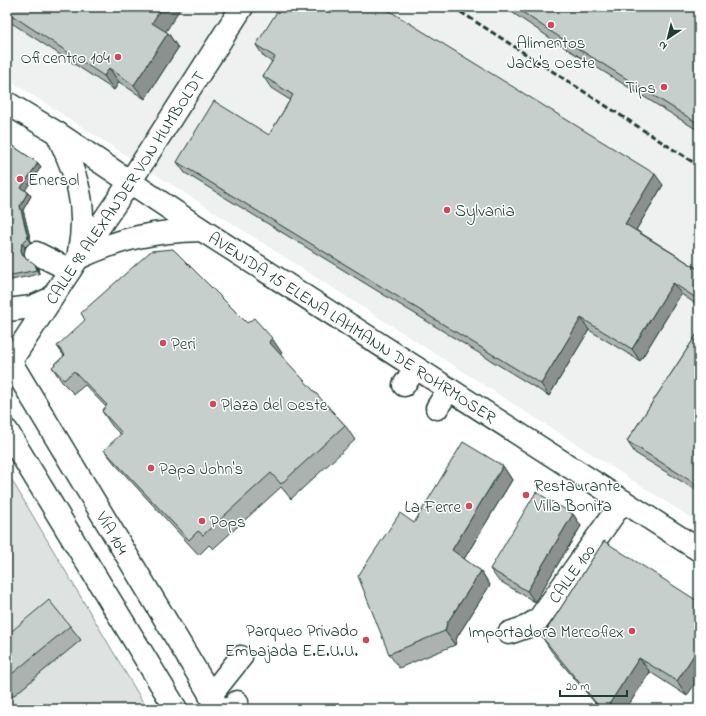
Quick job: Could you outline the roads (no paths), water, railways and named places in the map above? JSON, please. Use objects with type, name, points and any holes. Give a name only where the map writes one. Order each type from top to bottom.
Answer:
[{"type":"street","name":"CALLE 98 ALEXANDER VON HUMBOLDT","points":[[8,362],[130,182],[242,7]]},
{"type":"street","name":"AVENIDA 15 ELENA LAHMANN DE ROHRMOSER","points":[[7,103],[57,133],[202,230],[410,377],[449,389],[699,550]]},
{"type":"street","points":[[57,133],[78,182],[83,207],[83,233],[74,264]]},
{"type":"street","points":[[36,253],[74,264],[108,245],[138,236],[170,230],[202,230]]},
{"type":"street","points":[[7,310],[32,307],[50,299]]},
{"type":"street","name":"VÍA 104","points":[[8,362],[225,704]]},
{"type":"street","points":[[437,408],[449,389]]},
{"type":"street","points":[[7,431],[176,709]]},
{"type":"street","name":"CALLE 100","points":[[509,633],[526,627],[539,619],[623,501]]},
{"type":"street","points":[[225,704],[241,657]]},
{"type":"railway","points":[[453,7],[699,166]]},
{"type":"place","name":"Alimentos Jack's Oeste","points":[[551,25]]},
{"type":"place","name":"Oficentro 104","points":[[118,57]]},
{"type":"place","name":"Tips","points":[[664,87]]},
{"type":"place","name":"Enersol","points":[[20,179]]},
{"type":"place","name":"Sylvania","points":[[447,210]]},
{"type":"place","name":"Peri","points":[[163,343]]},
{"type":"place","name":"Plaza del Oeste","points":[[213,404]]},
{"type":"place","name":"Papa John's","points":[[151,468]]},
{"type":"place","name":"Restaurante Villa Bonita","points":[[526,495]]},
{"type":"place","name":"La Ferre","points":[[469,506]]},
{"type":"place","name":"Pops","points":[[202,521]]},
{"type":"place","name":"Importadora Mercoflex","points":[[632,631]]},
{"type":"place","name":"Parqueo Privado Embajada E.E.U.U.","points":[[366,640]]}]
